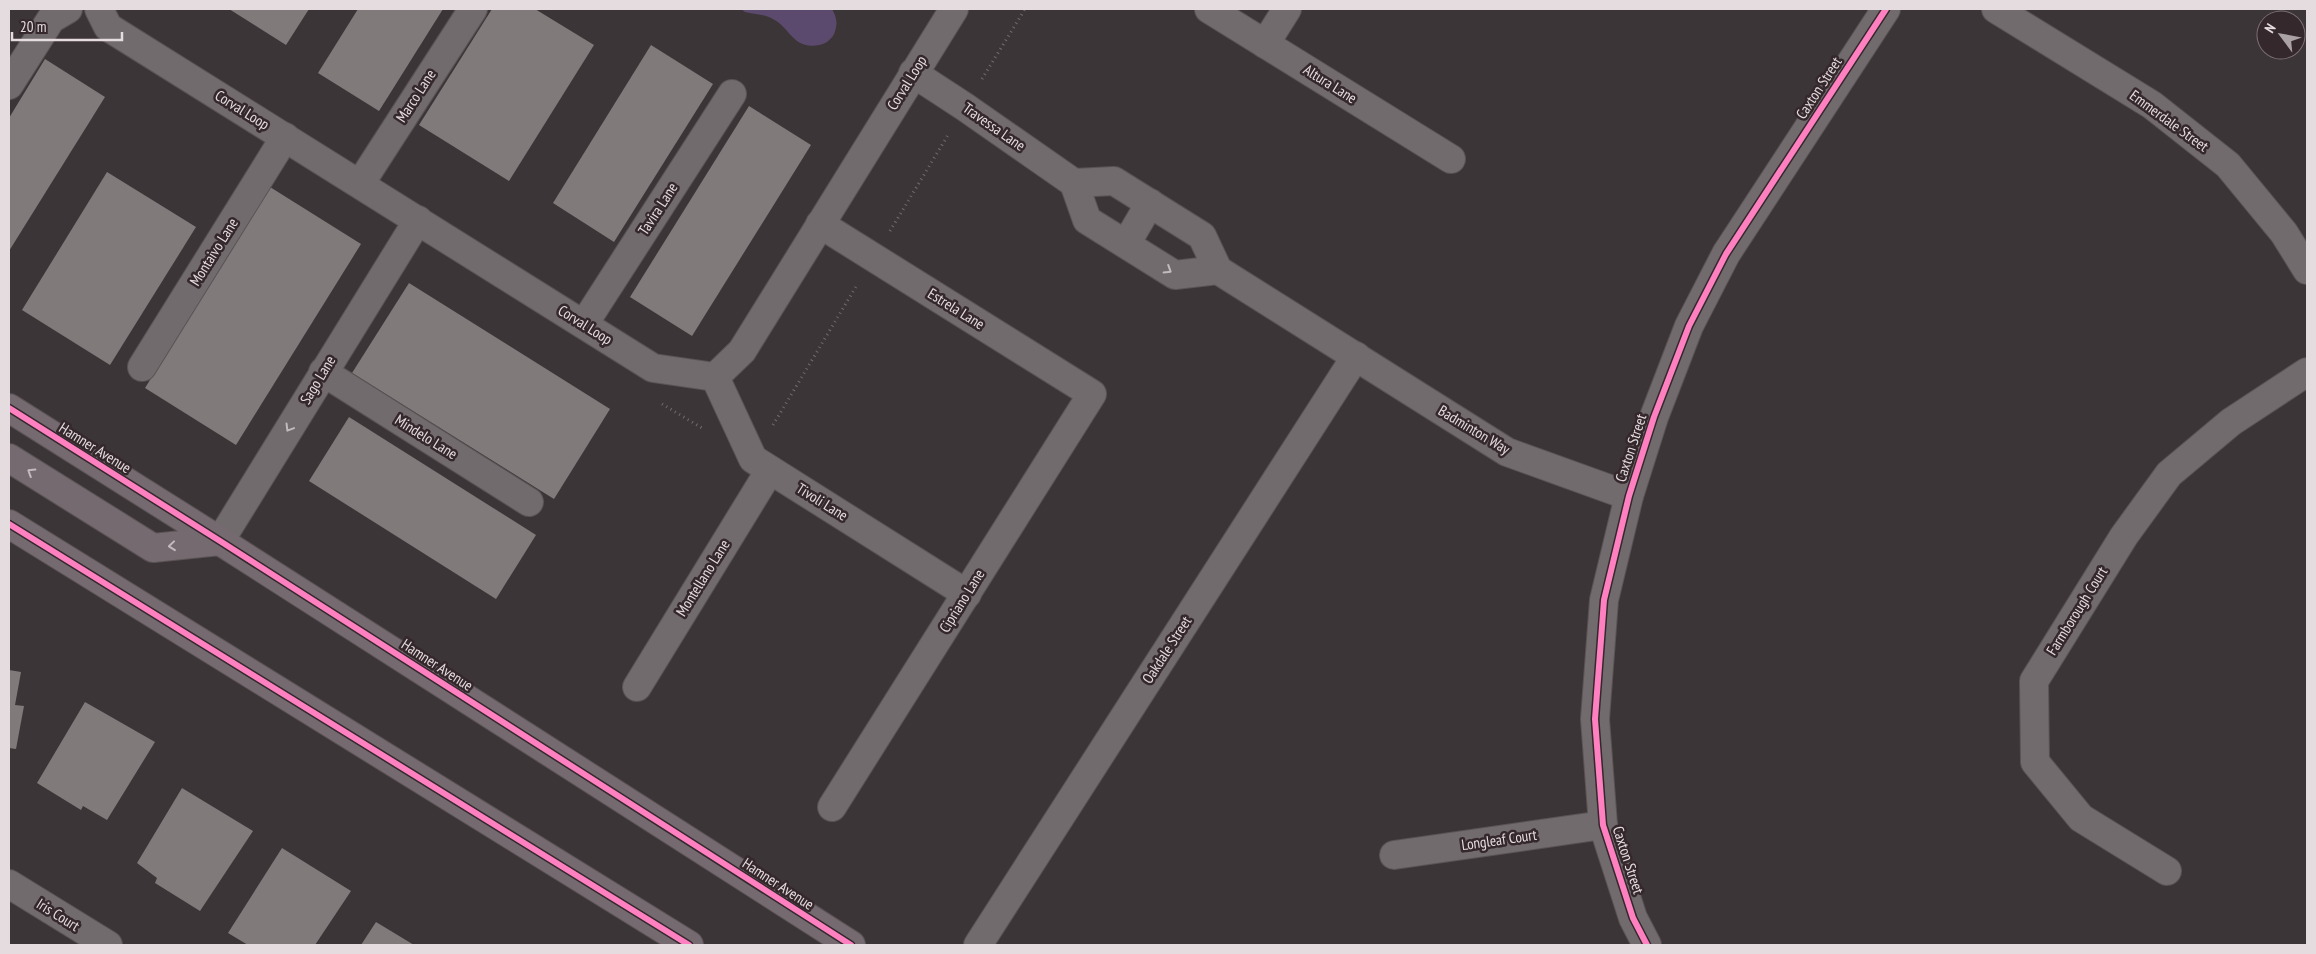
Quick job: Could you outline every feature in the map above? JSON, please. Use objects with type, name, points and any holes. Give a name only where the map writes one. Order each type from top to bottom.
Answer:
[{"type":"main road","name":"Hamner Avenue","points":[[9,408],[851,945]]},
{"type":"main road","points":[[9,458],[153,548],[220,541]]},
{"type":"main road","points":[[9,524],[689,945]]},
{"type":"street","points":[[9,85],[51,19],[68,9]]},
{"type":"street","name":"Corval Loop","points":[[99,9],[108,28],[654,368],[715,377],[742,351],[954,9]]},
{"type":"street","name":"Marco Lane","points":[[360,184],[473,9]]},
{"type":"street","name":"Altura Lane","points":[[1209,9],[1451,159]]},
{"type":"street","points":[[1265,44],[1286,9]]},
{"type":"street","name":"Caxton Street","points":[[1647,945],[1633,918],[1603,824],[1595,719],[1604,600],[1629,496],[1654,417],[1688,326],[1718,270],[1886,9]]},
{"type":"street","name":"Emmerdale Street","points":[[1996,9],[2152,105],[2228,165],[2284,233],[2307,270]]},
{"type":"street","name":"Travessa Lane","points":[[913,73],[966,107],[1074,184]]},
{"type":"street","name":"Tavira Lane","points":[[584,324],[732,94]]},
{"type":"street","name":"Montaivo Lane","points":[[142,367],[285,137]]},
{"type":"street","points":[[1218,270],[1176,275],[1087,220],[1074,184],[1114,181],[1202,236],[1218,270],[1356,356]]},
{"type":"street","points":[[1126,244],[1150,203]]},
{"type":"street","name":"Sago Lane","points":[[220,541],[418,220]]},
{"type":"street","name":"Estrela Lane","points":[[820,224],[1092,394]]},
{"type":"street","name":"Badminton Way","points":[[1356,356],[1507,452],[1629,496]]},
{"type":"street","name":"Oakdale Street","points":[[978,945],[1356,356]]},
{"type":"street","name":"Mindelo Lane","points":[[323,372],[529,502]]},
{"type":"street","name":"Farmborough Court","points":[[2167,871],[2081,818],[2035,762],[2034,681],[2124,536],[2169,474],[2231,422],[2307,372]]},
{"type":"street","name":"Tivoli Lane","points":[[715,377],[753,459],[967,594]]},
{"type":"street","name":"Cipriano Lane","points":[[832,808],[1092,394]]},
{"type":"street","name":"Montellano Lane","points":[[637,687],[770,470]]},
{"type":"street","name":"Longleaf Court","points":[[1394,855],[1603,824]]},
{"type":"street","name":"Iris Court","points":[[9,884],[108,945]]},
{"type":"shaded area","points":[[741,9],[832,9],[836,18],[836,27],[833,36],[828,41],[810,46],[797,41],[778,22],[771,18],[745,12]]},
{"type":"building","points":[[229,9],[309,9],[286,45]]},
{"type":"building","points":[[358,9],[443,9],[379,111],[318,73]]},
{"type":"building","points":[[492,9],[535,9],[594,45],[509,181],[419,125]]},
{"type":"building","points":[[651,45],[713,84],[614,242],[553,203]]},
{"type":"building","points":[[45,59],[105,97],[9,251],[9,118]]},
{"type":"building","points":[[749,106],[811,145],[692,336],[630,297]]},
{"type":"building","points":[[107,172],[196,227],[110,365],[22,310]]},
{"type":"building","points":[[270,187],[361,244],[236,445],[145,388]]},
{"type":"building","points":[[409,283],[610,409],[554,499],[352,373]]},
{"type":"building","points":[[349,417],[536,535],[496,599],[309,481]]},
{"type":"building","points":[[9,670],[21,672],[15,705],[24,706],[16,749],[9,748]]},
{"type":"building","points":[[85,702],[155,742],[107,820],[83,806],[81,810],[37,783]]},
{"type":"building","points":[[182,788],[253,831],[200,911],[155,883],[157,878],[137,863]]},
{"type":"building","points":[[282,848],[351,891],[315,945],[248,945],[228,933]]},
{"type":"building","points":[[376,922],[414,945],[361,945]]},
{"type":"cycle path","points":[[1647,945],[1633,918],[1603,825],[1595,719],[1604,600],[1629,496],[1654,417],[1689,326],[1726,254],[1886,9]]},
{"type":"cycle path","points":[[9,408],[851,945]]},
{"type":"cycle path","points":[[9,524],[689,945]]}]
